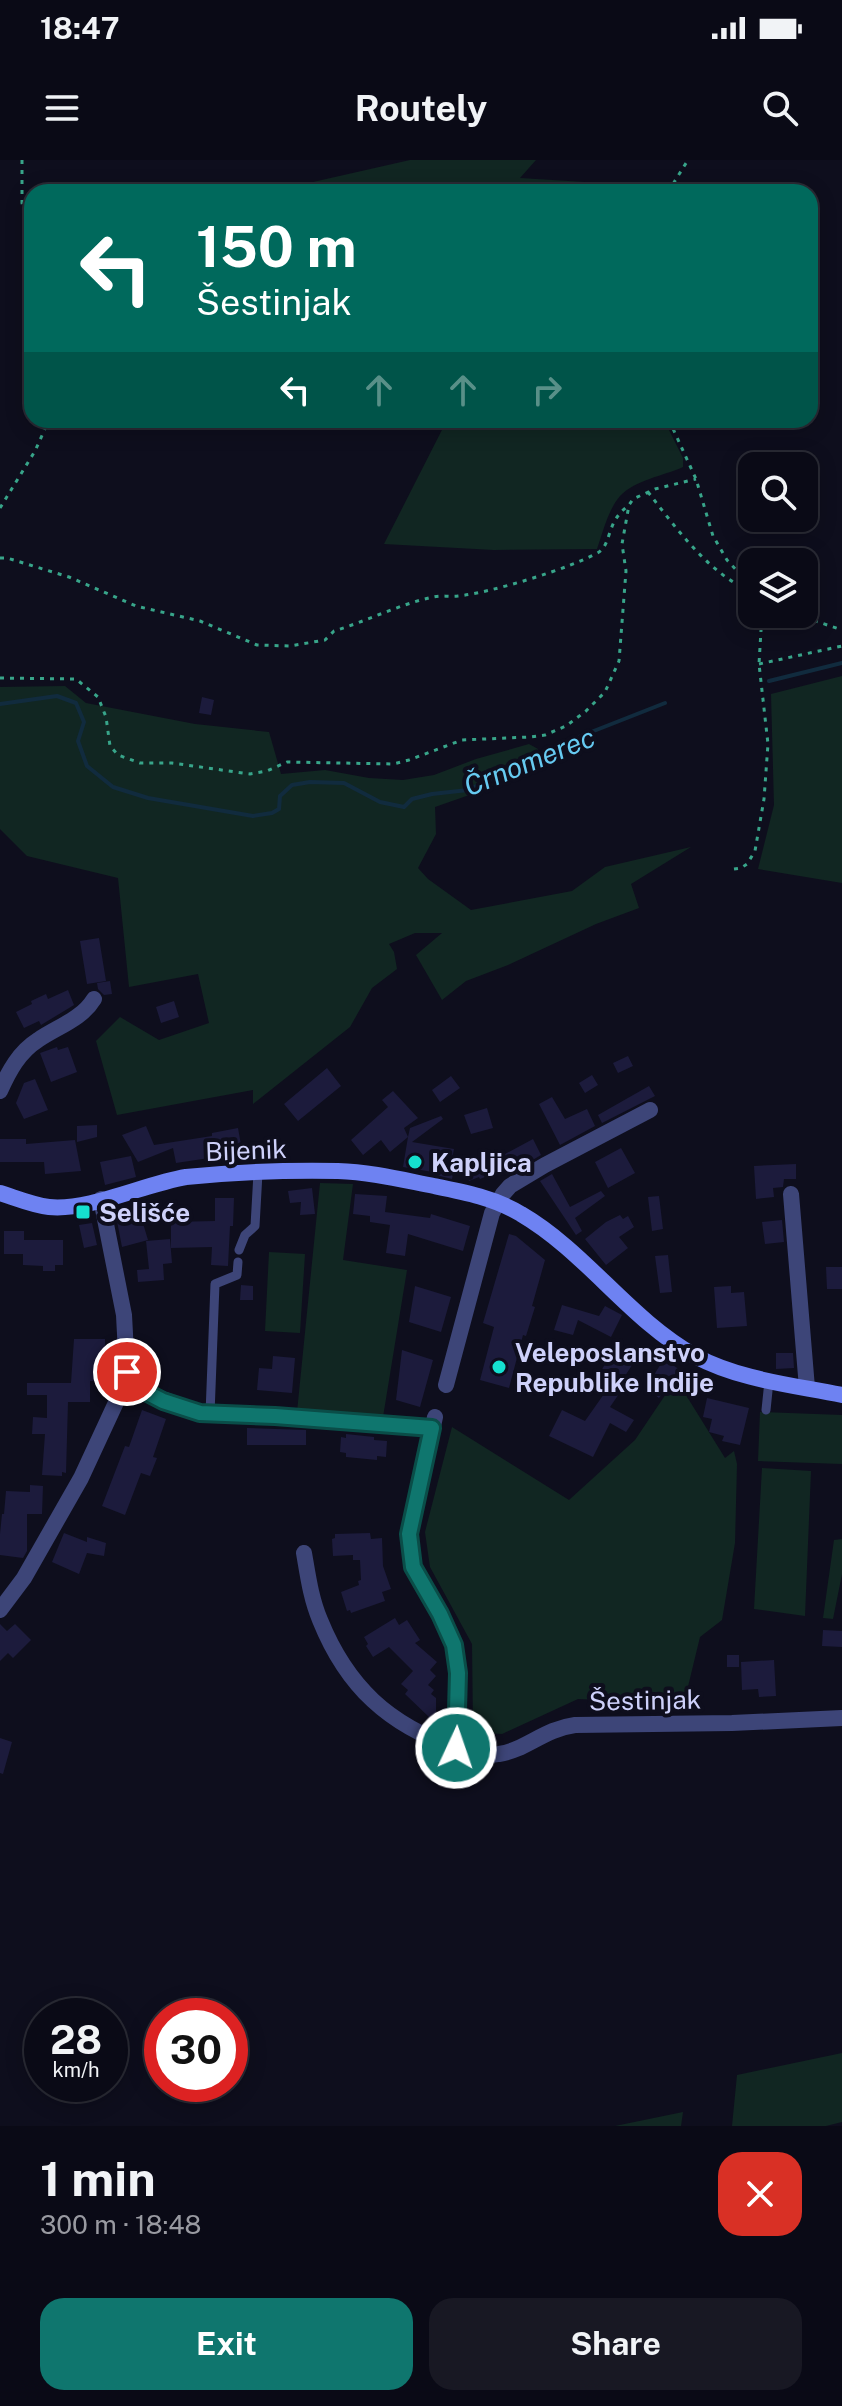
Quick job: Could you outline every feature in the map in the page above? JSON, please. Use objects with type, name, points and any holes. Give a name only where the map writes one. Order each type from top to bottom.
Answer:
[{"type":"main road","name":"Bijenik","points":[[0,1193],[51,1207],[75,1206],[161,1181],[186,1177],[340,1171],[377,1175],[470,1194],[519,1212],[561,1242],[662,1333],[695,1355],[769,1381],[842,1395]]},
{"type":"street","points":[[0,1091],[9,1071],[28,1048],[83,1013],[94,999]]},
{"type":"street","points":[[446,1385],[497,1202],[510,1186],[650,1110]]},
{"type":"street","points":[[791,1194],[807,1388]]},
{"type":"street","points":[[0,1610],[24,1578],[81,1478],[127,1372],[124,1315],[101,1199]]},
{"type":"street","points":[[127,1372],[140,1389],[149,1394],[210,1414],[433,1423],[409,1534],[413,1567],[454,1645],[458,1673],[456,1748]]},
{"type":"street","name":"Šestinjak","points":[[304,1553],[319,1619],[336,1654],[358,1684],[382,1710],[403,1725],[424,1737],[456,1748],[496,1755],[509,1752],[550,1731],[575,1725],[842,1718]]},
{"type":"lane","points":[[239,1250],[245,1235],[255,1226],[258,1173]]},
{"type":"lane","points":[[210,1414],[215,1284],[237,1275],[238,1262]]},
{"type":"lane","points":[[766,1410],[769,1381]]},
{"type":"path","points":[[22,160],[24,210]]},
{"type":"path","points":[[673,184],[688,160]]},
{"type":"path","points":[[0,508],[45,428]]},
{"type":"path","points":[[673,428],[696,479],[707,521],[719,548],[738,573]]},
{"type":"path","points":[[0,558],[69,577],[136,606],[187,617],[247,642],[269,647],[290,646],[325,640],[334,631],[436,596],[456,597],[561,568],[601,551],[607,544],[614,519],[633,499],[696,479]]},
{"type":"path","points":[[648,492],[714,569],[738,584]]},
{"type":"path","points":[[0,678],[76,679],[98,697],[106,717],[110,746],[118,755],[140,763],[172,763],[250,774],[287,762],[393,764],[462,740],[545,735],[566,726],[586,711],[605,692],[616,672],[622,636],[626,571],[622,544],[629,505]]},
{"type":"path","points":[[818,622],[842,630]]},
{"type":"path","points":[[734,869],[747,864],[755,851],[764,799],[768,744],[759,664],[761,628]]},
{"type":"path","points":[[759,664],[842,646]]},
{"type":"green space","points":[[410,160],[536,160],[520,178],[585,182],[585,184],[304,184]]},
{"type":"green space","points":[[443,428],[668,428],[683,458],[683,467],[641,482],[620,496],[609,514],[597,549],[494,550],[384,544]]},
{"type":"green space","points":[[842,676],[842,883],[758,869],[774,805],[771,694]]},
{"type":"green space","points":[[65,686],[86,703],[195,724],[269,732],[281,774],[325,770],[403,780],[434,775],[529,744],[538,749],[541,770],[435,807],[436,834],[418,868],[428,879],[471,910],[572,891],[605,867],[691,847],[631,884],[639,908],[466,981],[442,1000],[416,955],[442,933],[415,933],[389,944],[397,969],[372,988],[350,1027],[253,1104],[253,1090],[117,1115],[96,1041],[120,1017],[159,1040],[209,1023],[198,974],[129,987],[118,878],[27,856],[0,829],[0,687]]},
{"type":"green space","points":[[320,1183],[353,1184],[343,1260],[407,1270],[383,1417],[297,1412]]},
{"type":"green space","points":[[269,1252],[305,1254],[300,1333],[265,1331]]},
{"type":"green space","points":[[676,1379],[725,1458],[734,1451],[737,1464],[735,1543],[722,1620],[700,1637],[684,1703],[578,1699],[502,1734],[486,1733],[473,1727],[472,1644],[430,1567],[425,1532],[452,1427],[569,1500],[635,1440]]},
{"type":"green space","points":[[760,1412],[842,1415],[842,1464],[758,1461]]},
{"type":"green space","points":[[762,1468],[811,1471],[805,1616],[754,1609]]},
{"type":"green space","points":[[842,1539],[842,1574],[833,1619],[823,1618],[834,1540]]},
{"type":"green space","points":[[842,2053],[842,2122],[826,2126],[732,2126],[737,2075]]},
{"type":"green space","points":[[683,2112],[681,2126],[615,2126]]},
{"type":"building","points":[[202,697],[214,700],[211,715],[199,713]]},
{"type":"building","points":[[99,938],[106,981],[87,984],[80,941]]},
{"type":"building","points":[[110,981],[112,994],[104,995],[97,983]]},
{"type":"building","points":[[68,990],[74,1005],[41,1025],[39,1021],[24,1028],[16,1012],[46,994],[48,999]]},
{"type":"building","points":[[174,1001],[179,1017],[161,1023],[156,1007]]},
{"type":"building","points":[[57,1047],[58,1050],[68,1047],[77,1072],[51,1082],[40,1053]]},
{"type":"building","points":[[628,1056],[633,1066],[618,1073],[613,1063]]},
{"type":"building","points":[[327,1068],[341,1086],[298,1121],[284,1104]]},
{"type":"building","points":[[592,1075],[598,1085],[585,1093],[579,1083]]},
{"type":"building","points":[[451,1076],[460,1088],[440,1102],[432,1090]]},
{"type":"building","points":[[35,1079],[48,1110],[24,1119],[16,1103],[24,1083]]},
{"type":"building","points":[[649,1086],[655,1096],[602,1123],[598,1115]]},
{"type":"building","points":[[393,1091],[418,1118],[404,1128],[408,1137],[390,1152],[381,1140],[363,1155],[351,1140],[388,1107],[382,1100]]},
{"type":"building","points":[[552,1097],[565,1119],[587,1109],[595,1126],[560,1145],[539,1104]]},
{"type":"building","points":[[487,1108],[493,1128],[471,1134],[464,1115]]},
{"type":"building","points":[[441,1116],[443,1119],[412,1142],[454,1149],[452,1159],[456,1159],[452,1179],[403,1167],[410,1128]]},
{"type":"building","points":[[97,1125],[97,1137],[77,1142],[77,1126]]},
{"type":"building","points":[[146,1126],[154,1145],[212,1136],[212,1133],[238,1128],[243,1156],[176,1163],[173,1148],[138,1162],[122,1135]]},
{"type":"building","points":[[0,1139],[26,1139],[26,1144],[75,1140],[81,1171],[45,1174],[44,1162],[0,1162]]},
{"type":"building","points":[[533,1139],[541,1155],[514,1171],[512,1166],[469,1181],[461,1160],[481,1163],[480,1159],[490,1155],[492,1161]]},
{"type":"building","points":[[621,1148],[635,1173],[608,1188],[595,1162]]},
{"type":"building","points":[[131,1156],[136,1177],[105,1185],[100,1162]]},
{"type":"building","points":[[796,1164],[796,1179],[784,1179],[783,1187],[773,1188],[774,1197],[756,1199],[754,1166]]},
{"type":"building","points":[[552,1174],[570,1207],[601,1191],[605,1196],[575,1218],[582,1231],[576,1235],[540,1181]]},
{"type":"building","points":[[312,1188],[315,1214],[300,1215],[301,1202],[290,1203],[288,1191]]},
{"type":"building","points":[[355,1194],[387,1196],[385,1212],[430,1218],[431,1214],[470,1226],[463,1251],[408,1234],[405,1256],[386,1253],[390,1225],[370,1222],[370,1216],[353,1214]]},
{"type":"building","points":[[659,1196],[663,1229],[652,1231],[648,1197]]},
{"type":"building","points":[[215,1198],[234,1198],[228,1266],[211,1265],[212,1247],[171,1248],[171,1222],[215,1221]]},
{"type":"building","points":[[136,1211],[148,1240],[122,1247],[116,1216]]},
{"type":"building","points":[[620,1215],[623,1219],[628,1216],[634,1227],[619,1237],[628,1248],[606,1265],[585,1239]]},
{"type":"building","points":[[782,1220],[784,1242],[765,1244],[762,1222]]},
{"type":"building","points":[[92,1223],[97,1245],[84,1248],[79,1225]]},
{"type":"building","points":[[4,1231],[24,1231],[24,1240],[63,1240],[63,1265],[55,1265],[55,1271],[43,1271],[43,1266],[23,1265],[23,1254],[4,1254]]},
{"type":"building","points":[[509,1234],[516,1236],[545,1260],[532,1306],[535,1307],[526,1336],[523,1335],[509,1388],[480,1380],[494,1327],[483,1323]]},
{"type":"building","points":[[170,1239],[172,1263],[163,1264],[164,1280],[138,1282],[137,1270],[149,1269],[146,1241]]},
{"type":"building","points":[[668,1255],[672,1292],[660,1293],[655,1256]]},
{"type":"building","points":[[826,1267],[842,1267],[842,1289],[827,1289]]},
{"type":"building","points":[[241,1285],[253,1286],[253,1300],[240,1300]]},
{"type":"building","points":[[415,1286],[451,1297],[441,1332],[409,1322]]},
{"type":"building","points":[[731,1286],[731,1293],[744,1292],[747,1326],[717,1328],[714,1287]]},
{"type":"building","points":[[562,1305],[599,1316],[605,1306],[622,1315],[611,1337],[578,1320],[573,1335],[554,1330]]},
{"type":"building","points":[[74,1339],[105,1339],[106,1381],[90,1381],[90,1402],[68,1402],[66,1473],[62,1472],[62,1476],[42,1475],[45,1434],[32,1434],[33,1417],[47,1418],[47,1395],[27,1395],[27,1383],[71,1383]]},
{"type":"building","points":[[619,1343],[638,1356],[621,1382],[602,1369]]},
{"type":"building","points":[[402,1350],[433,1360],[420,1407],[396,1400]]},
{"type":"building","points":[[776,1353],[793,1353],[794,1368],[776,1369]]},
{"type":"building","points":[[273,1356],[295,1358],[292,1393],[257,1390],[259,1368],[272,1369]]},
{"type":"building","points":[[664,1359],[680,1370],[659,1398],[650,1391],[655,1384],[650,1381]]},
{"type":"building","points":[[611,1384],[621,1391],[610,1407],[634,1420],[626,1432],[610,1423],[593,1457],[549,1436],[562,1410],[585,1421]]},
{"type":"building","points":[[707,1398],[749,1408],[740,1445],[722,1441],[724,1436],[709,1432],[712,1419],[703,1417]]},
{"type":"building","points":[[142,1410],[166,1419],[150,1476],[141,1473],[125,1515],[102,1506]]},
{"type":"building","points":[[247,1428],[306,1430],[306,1445],[247,1445]]},
{"type":"building","points":[[346,1434],[387,1441],[386,1457],[377,1456],[377,1460],[346,1457],[346,1453],[340,1452],[341,1437],[346,1438]]},
{"type":"building","points":[[30,1485],[43,1486],[42,1514],[27,1514],[27,1551],[23,1558],[0,1555],[6,1491],[30,1492]]},
{"type":"building","points":[[64,1533],[87,1542],[87,1537],[106,1543],[104,1556],[87,1553],[79,1574],[52,1562]]},
{"type":"building","points":[[370,1533],[371,1539],[382,1538],[383,1566],[391,1589],[382,1592],[385,1601],[351,1613],[347,1611],[341,1592],[359,1585],[360,1560],[353,1560],[353,1555],[333,1556],[332,1539],[335,1534]]},
{"type":"building","points":[[395,1618],[399,1625],[407,1620],[420,1640],[415,1643],[437,1662],[430,1670],[436,1676],[428,1685],[434,1690],[431,1694],[436,1698],[436,1712],[430,1718],[405,1694],[408,1690],[401,1684],[413,1671],[389,1647],[373,1657],[366,1646],[364,1637]]},
{"type":"building","points":[[0,1624],[7,1631],[15,1624],[31,1640],[13,1658],[8,1653],[0,1661]]},
{"type":"building","points":[[823,1630],[842,1631],[842,1647],[822,1646]]},
{"type":"building","points":[[727,1655],[739,1655],[739,1667],[727,1667]]},
{"type":"building","points":[[774,1660],[776,1696],[759,1697],[758,1689],[742,1690],[741,1662]]},
{"type":"building","points":[[0,1738],[12,1742],[3,1774],[0,1773]]},
{"type":"waterway","name":"Črnomerec","points":[[769,681],[842,663]]},
{"type":"waterway","name":"Črnomerec","points":[[0,704],[57,696],[76,703],[84,722],[78,741],[87,766],[113,787],[148,798],[253,816],[279,809],[280,796],[292,785],[310,782],[344,783],[380,802],[404,807],[412,799],[468,790],[512,769],[548,759],[581,736],[665,703]]},
{"type":"place","name":"Kapljica","points":[[415,1162]]},
{"type":"place","name":"Selišće","points":[[83,1212]]},
{"type":"place","name":"Veleposlanstvo Republike Indije","points":[[499,1367]]},
{"type":"route","points":[[127,1372],[140,1389],[163,1401],[200,1413],[432,1428],[409,1534],[413,1567],[454,1645],[458,1673],[456,1748]]}]
